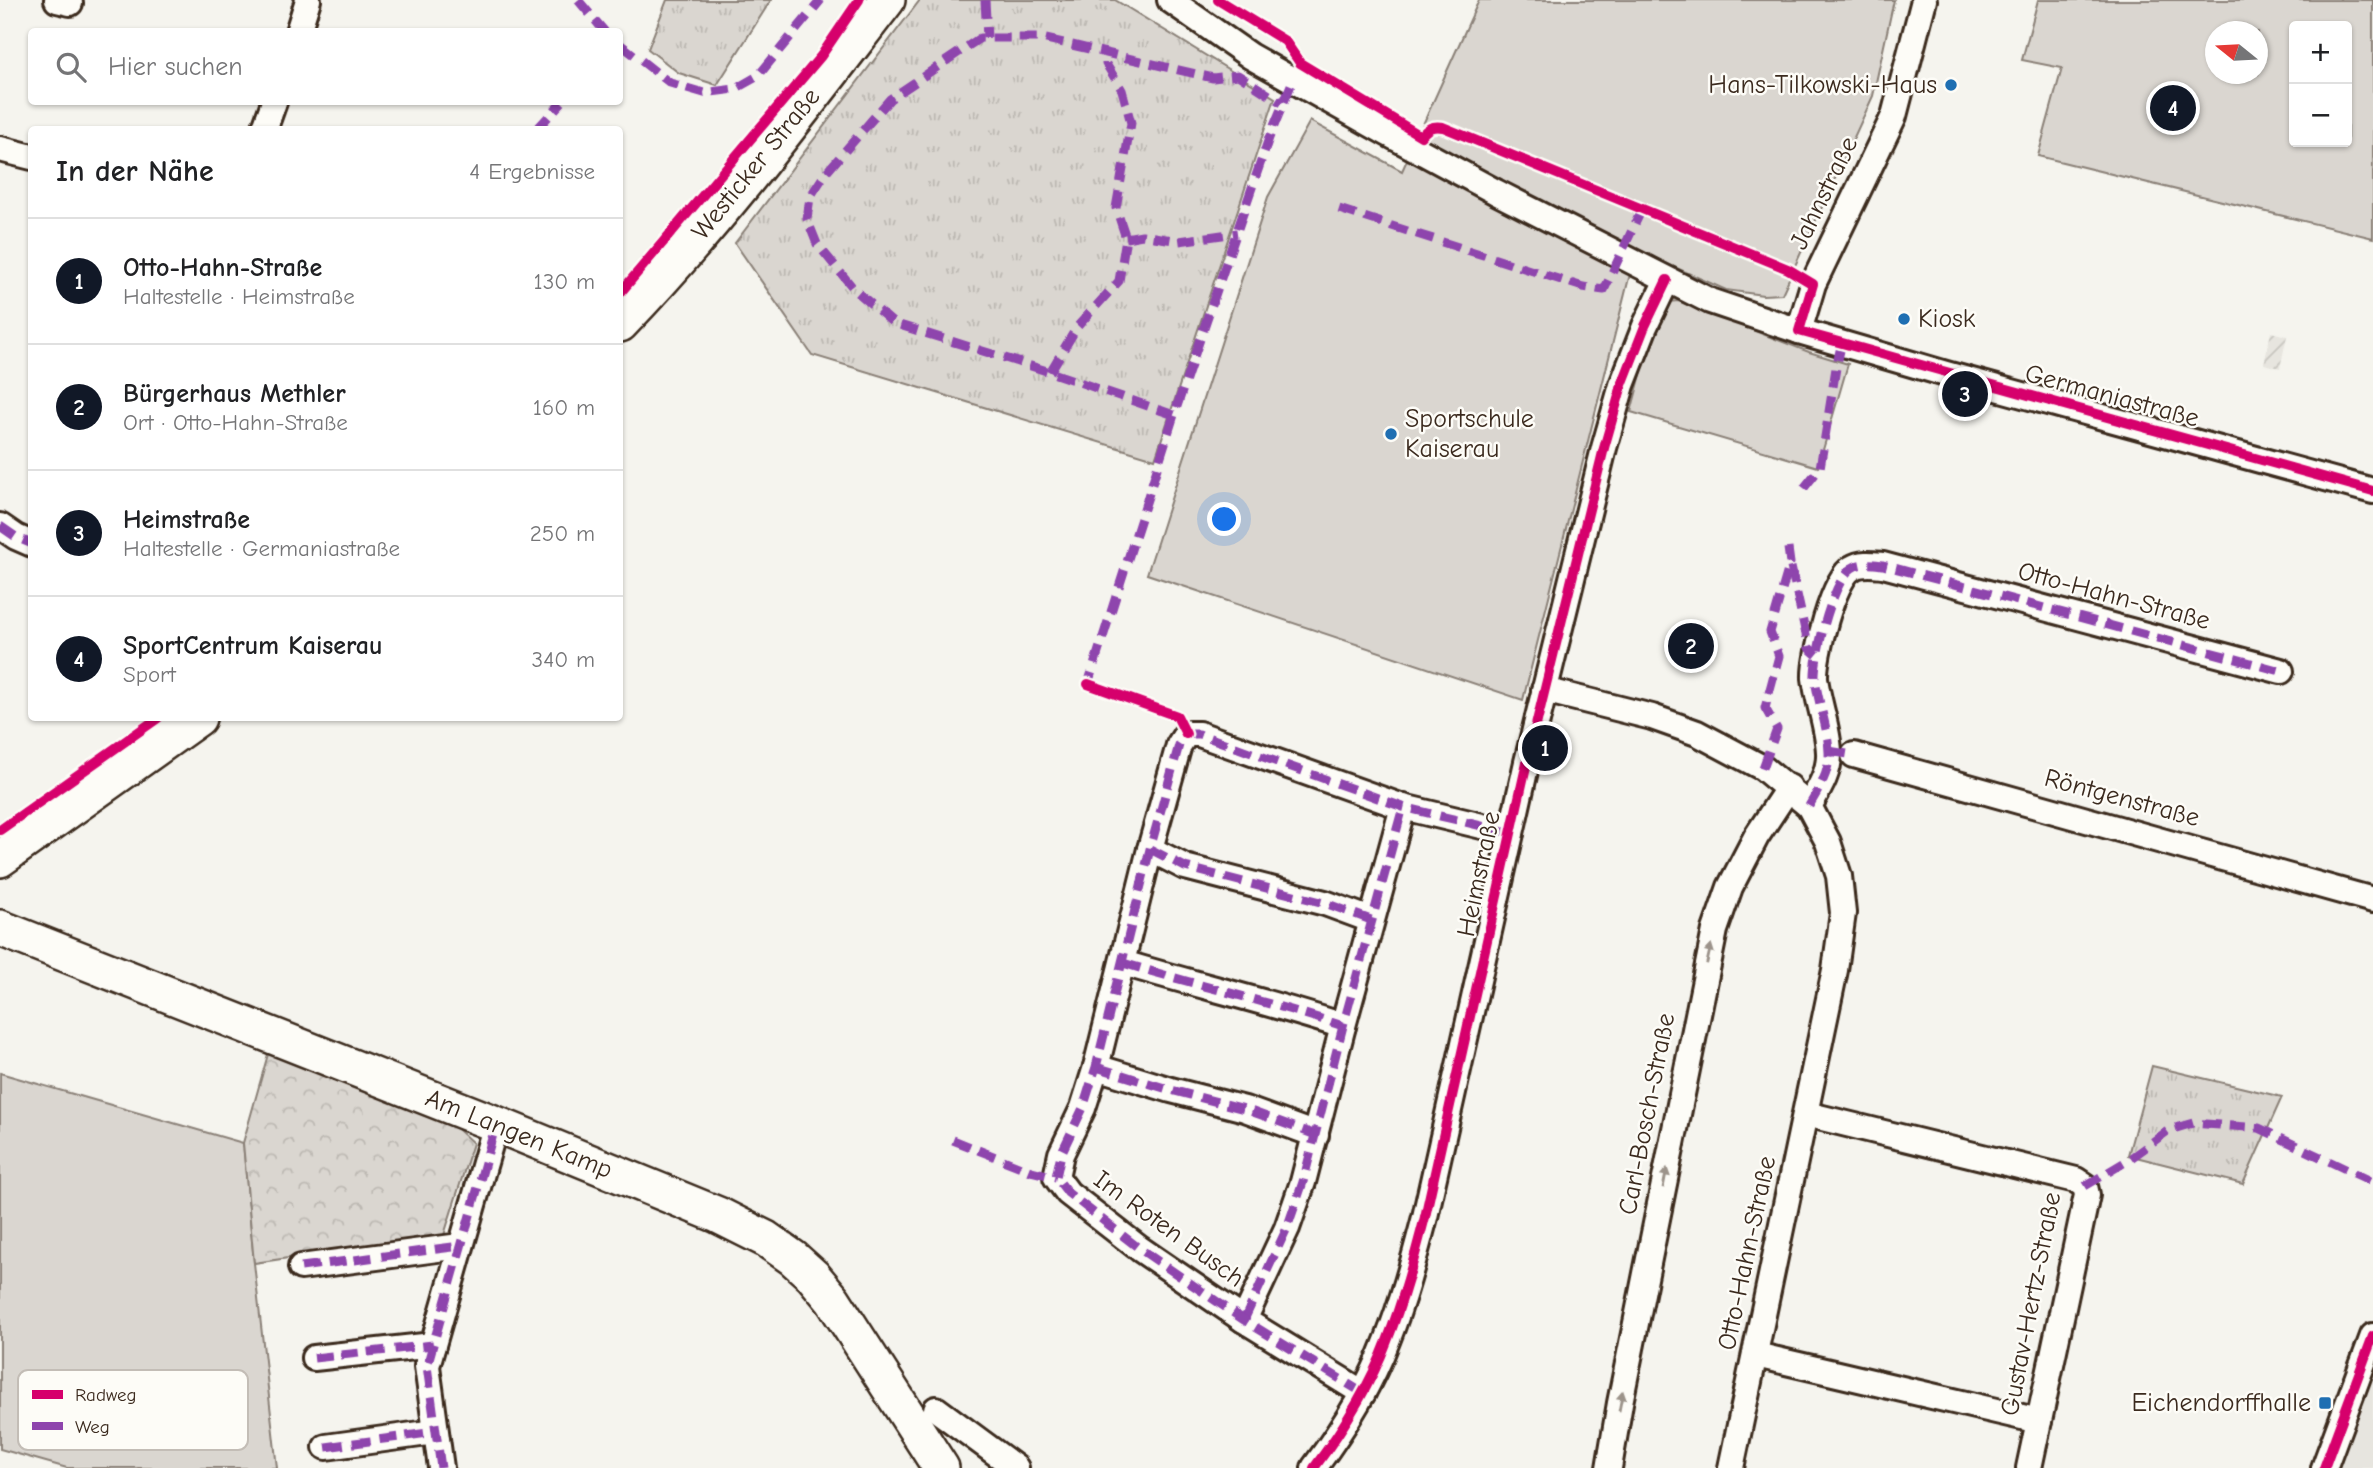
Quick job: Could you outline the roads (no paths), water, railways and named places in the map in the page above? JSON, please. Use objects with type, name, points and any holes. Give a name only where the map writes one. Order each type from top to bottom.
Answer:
[{"type":"street","points":[[299,28],[308,0]]},
{"type":"street","name":"Westicker Straße","points":[[623,321],[689,248],[887,0]]},
{"type":"street","name":"Germaniastraße","points":[[1170,0],[1250,56],[1374,126],[1496,192],[1710,301],[1799,331],[2373,491]]},
{"type":"street","name":"Jahnstraße","points":[[1799,331],[1813,284],[1894,116],[1924,0]]},
{"type":"street","points":[[265,126],[273,105]]},
{"type":"street","points":[[0,149],[28,157]]},
{"type":"street","name":"Heimstraße","points":[[1314,1468],[1363,1393],[1386,1343],[1407,1283],[1425,1217],[1544,690],[1622,385],[1645,326],[1667,280]]},
{"type":"street","points":[[0,526],[28,542]]},
{"type":"street","name":"Otto-Hahn-Straße","points":[[1809,806],[1823,782],[1829,751],[1815,677],[1817,655],[1842,578],[1852,568],[1866,563],[1883,565],[2281,671]]},
{"type":"street","name":"Otto-Hahn-Straße","points":[[1544,690],[1652,717],[1697,733],[1763,768],[1809,806],[1832,853],[1839,876],[1843,912],[1835,970],[1731,1468]]},
{"type":"street","points":[[0,859],[194,721]]},
{"type":"street","name":"Im Roten Busch","points":[[1363,1393],[1244,1320],[1140,1249],[1060,1185],[1056,1177],[1061,1154],[1083,1108],[1096,1067],[1150,849],[1179,745],[1186,734],[1199,734],[1403,807],[1511,833]]},
{"type":"street","name":"Röntgenstraße","points":[[1854,755],[2373,900]]},
{"type":"street","name":"Carl-Bosch-Straße","points":[[1609,1468],[1715,930],[1730,887],[1756,837],[1789,788]]},
{"type":"street","name":"Im Roten Busch","points":[[1244,1320],[1287,1228],[1303,1182],[1403,807]]},
{"type":"street","points":[[1150,849],[1185,867],[1325,903],[1371,920]]},
{"type":"street","name":"Am Langen Kamp","points":[[0,927],[496,1124],[718,1215],[766,1239],[813,1276],[832,1300],[941,1468]]},
{"type":"street","points":[[1123,963],[1201,987],[1285,1007],[1343,1026]]},
{"type":"street","points":[[1096,1067],[1245,1109],[1316,1135]]},
{"type":"street","name":"Gustav-Hertz-Straße","points":[[1806,1115],[2076,1180],[2085,1186],[2087,1195],[2029,1468]]},
{"type":"street","points":[[441,1468],[427,1366],[496,1124]]},
{"type":"street","points":[[301,1268],[460,1246]]},
{"type":"street","points":[[2324,1468],[2373,1336]]},
{"type":"street","points":[[314,1358],[432,1345]]},
{"type":"street","points":[[1756,1355],[2039,1421]]},
{"type":"street","points":[[936,1409],[1016,1468]]},
{"type":"street","points":[[326,1447],[435,1432]]},
{"type":"place","name":"Hans-Tilkowski-Haus","points":[[1951,85]]},
{"type":"place","name":"SportCentrum Kaiserau","points":[[2173,108]]},
{"type":"place","name":"Kiosk","points":[[1904,319]]},
{"type":"place","name":"Heimstraße","points":[[1965,394]]},
{"type":"place","name":"Sportschule Kaiserau","points":[[1391,434]]},
{"type":"place","name":"Bürgerhaus Methler","points":[[1691,646]]},
{"type":"place","name":"Otto-Hahn-Straße","points":[[1545,748]]},
{"type":"place","name":"Eichendorffhalle","points":[[2325,1403]]}]
